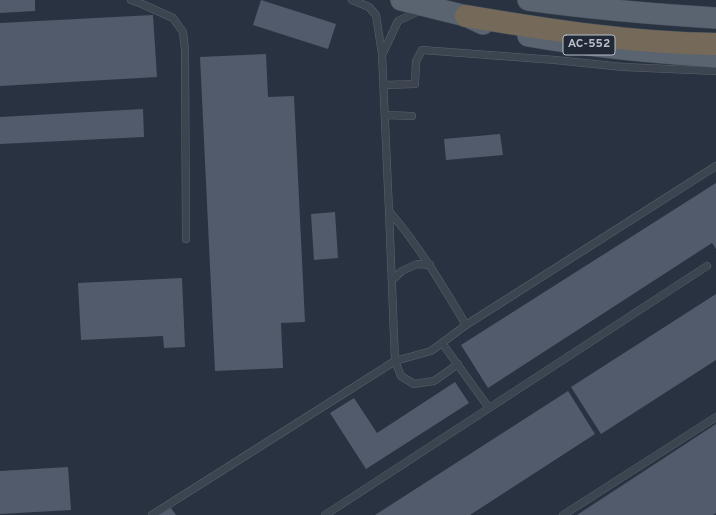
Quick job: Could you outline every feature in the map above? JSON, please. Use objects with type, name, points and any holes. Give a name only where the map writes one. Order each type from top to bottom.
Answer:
[{"type":"highway","points":[[466,16],[548,30],[595,36],[695,44],[716,44]]},
{"type":"main road","name":"AC-552","points":[[401,0],[466,16],[498,31],[557,42],[653,53],[716,57]]},
{"type":"main road","points":[[528,0],[643,14],[716,18]]},
{"type":"lane","points":[[131,0],[173,18],[183,32],[185,50],[186,239]]},
{"type":"lane","points":[[352,0],[369,7],[376,15],[382,54],[396,361],[401,376],[414,384],[434,381],[458,364]]},
{"type":"lane","points":[[382,54],[398,21],[427,7]]},
{"type":"lane","points":[[384,85],[415,84],[416,61],[422,50],[536,58],[623,67],[716,71]]},
{"type":"lane","points":[[385,115],[412,116]]},
{"type":"lane","points":[[152,515],[396,361],[431,351],[466,325],[716,166]]},
{"type":"lane","points":[[390,211],[408,233],[430,265],[466,325]]},
{"type":"lane","points":[[392,280],[402,271],[417,264],[430,265]]},
{"type":"lane","points":[[325,515],[707,266]]},
{"type":"lane","points":[[442,342],[489,408]]},
{"type":"lane","points":[[563,515],[716,417]]},
{"type":"building","points":[[0,0],[35,0],[35,11],[0,13]]},
{"type":"building","points":[[261,0],[336,24],[328,49],[253,25]]},
{"type":"building","points":[[153,15],[157,77],[0,86],[0,23]]},
{"type":"building","points":[[266,54],[268,97],[294,96],[305,322],[281,323],[283,368],[215,371],[200,57]]},
{"type":"building","points":[[143,109],[144,137],[0,144],[0,117]]},
{"type":"building","points":[[500,134],[503,155],[446,160],[444,139]]},
{"type":"building","points":[[716,183],[716,249],[712,243],[488,388],[461,345]]},
{"type":"building","points":[[335,212],[338,258],[314,260],[311,214]]},
{"type":"building","points":[[182,278],[185,347],[164,348],[163,336],[81,340],[78,283]]},
{"type":"building","points":[[716,294],[716,360],[601,434],[571,387]]},
{"type":"building","points":[[455,382],[469,403],[366,469],[330,413],[354,398],[377,433]]},
{"type":"building","points":[[568,391],[595,434],[470,515],[375,515]]},
{"type":"building","points":[[716,424],[716,513],[713,515],[577,515]]},
{"type":"building","points":[[68,467],[71,510],[0,514],[0,471]]},
{"type":"building","points":[[171,508],[176,515],[159,515]]}]
